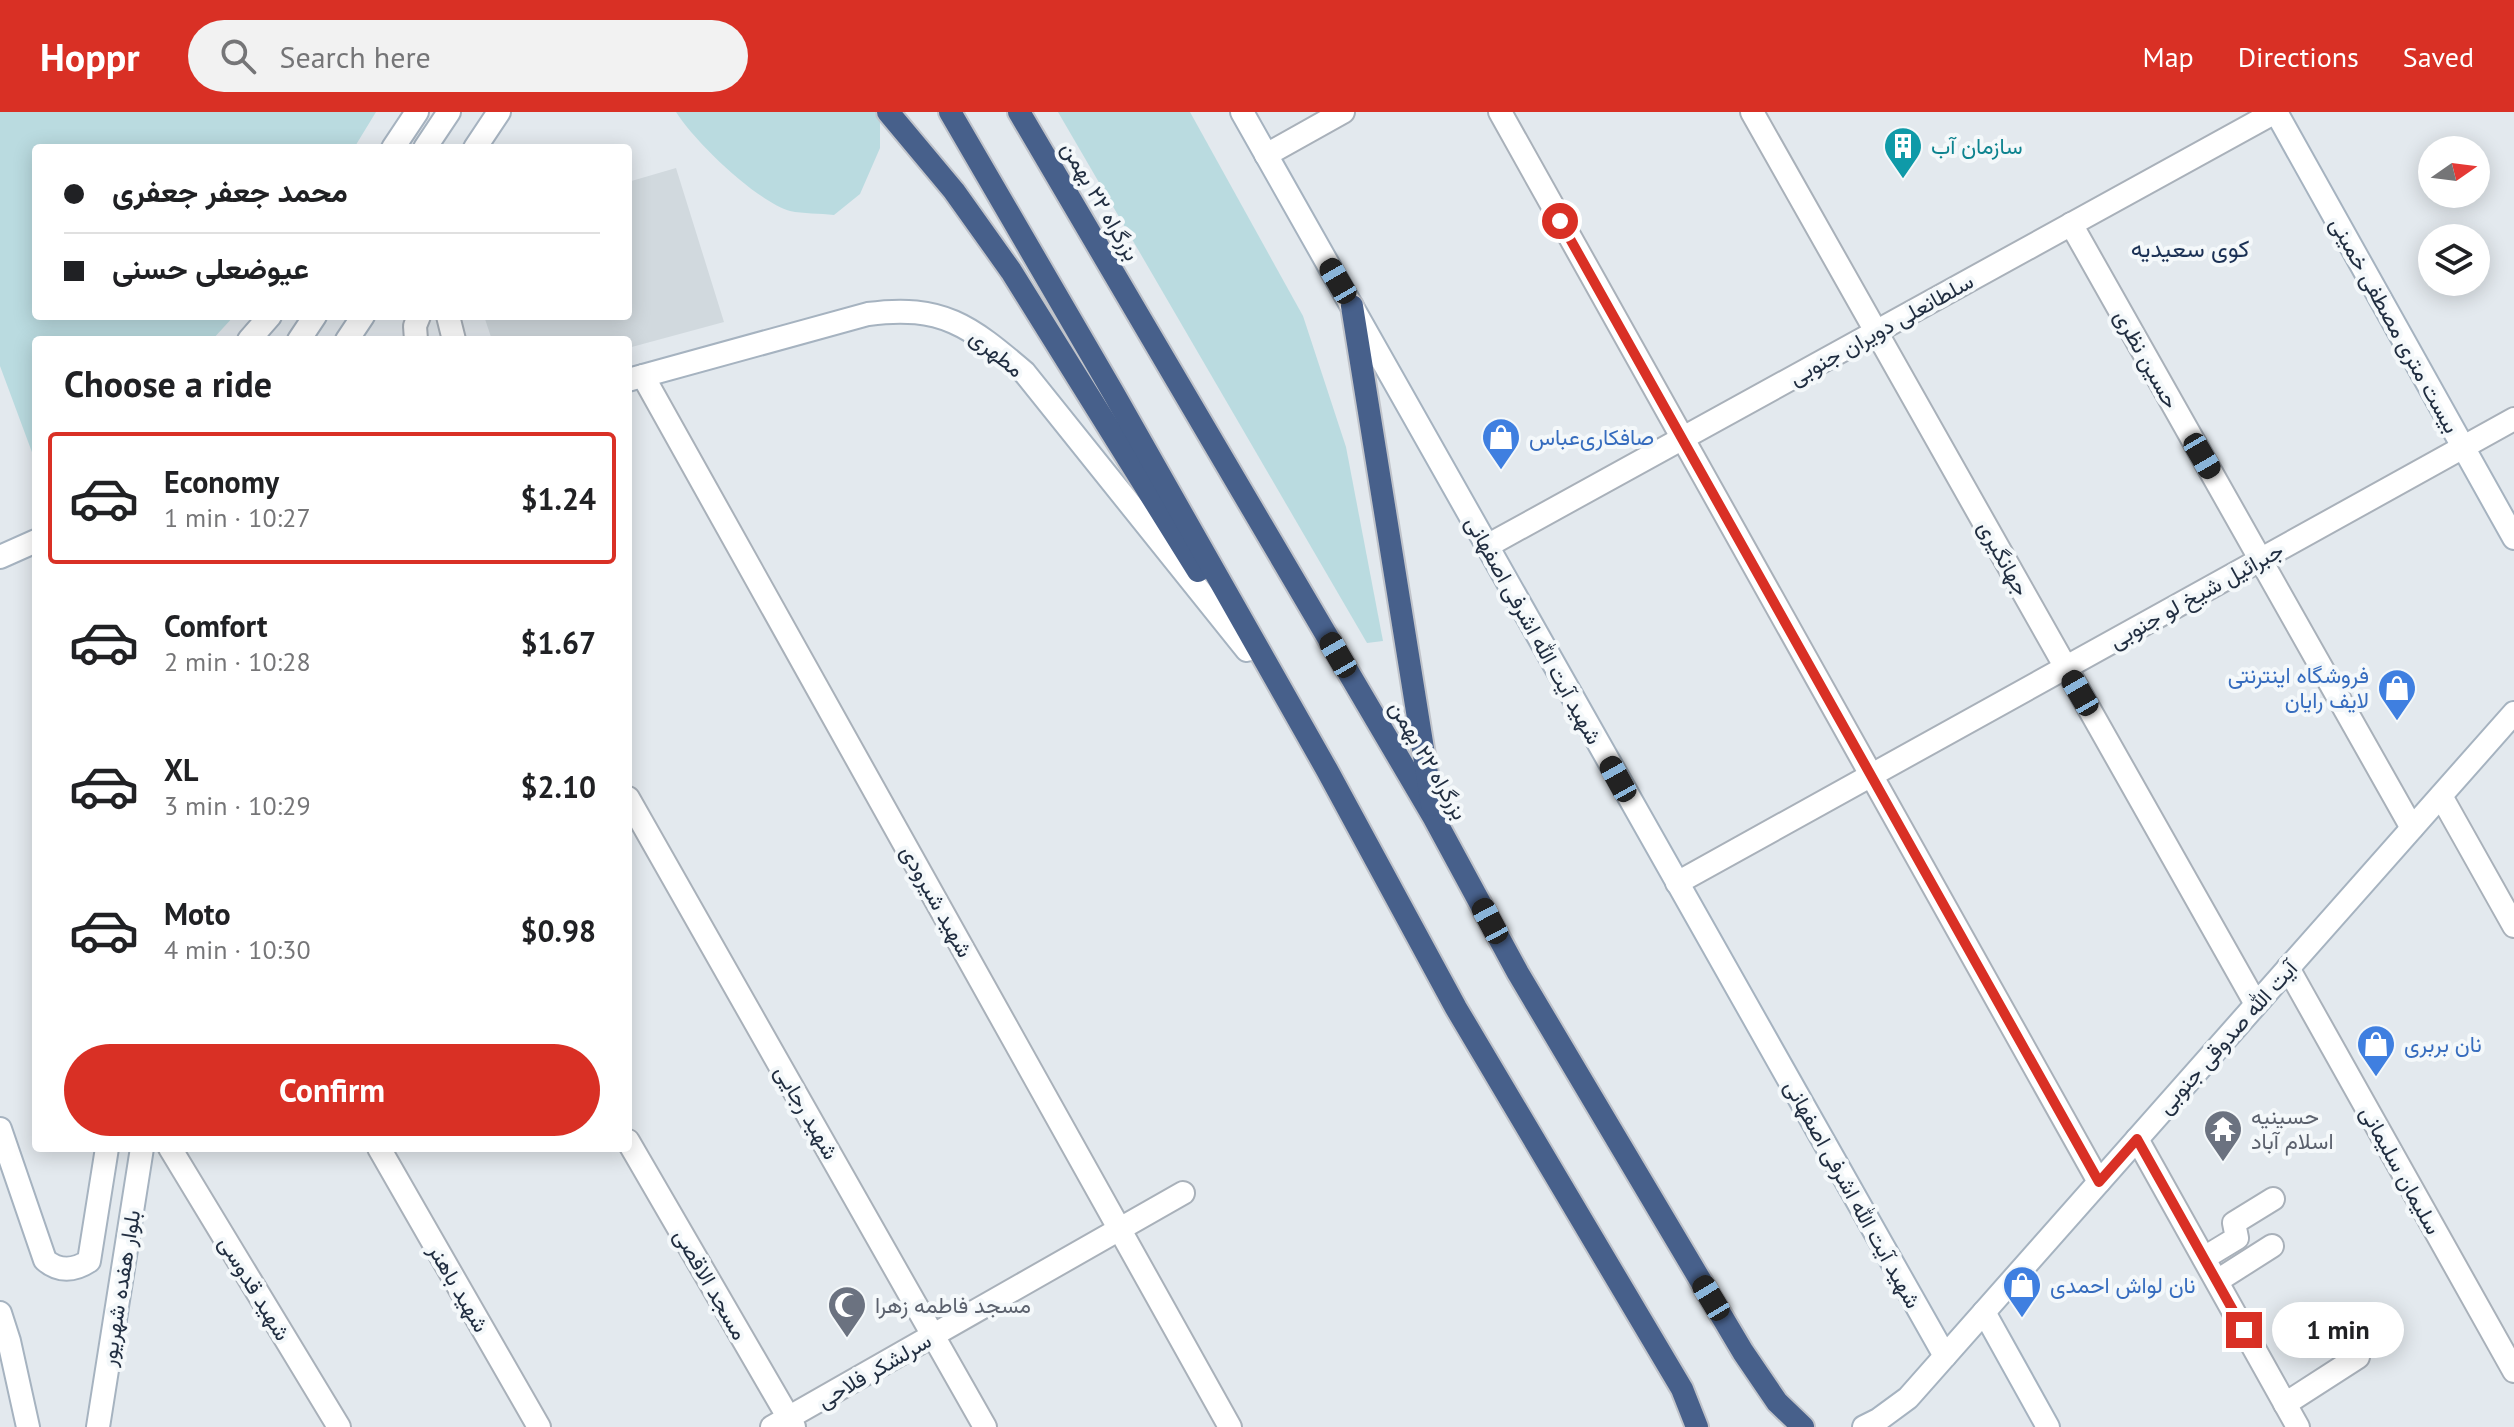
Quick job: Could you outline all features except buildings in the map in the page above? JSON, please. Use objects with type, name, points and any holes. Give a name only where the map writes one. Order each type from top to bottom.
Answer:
[{"type":"highway","points":[[888,112],[954,191],[1011,271],[1352,816]]},
{"type":"highway","points":[[950,112],[1114,394],[1352,816],[1456,1008],[1682,1389],[1697,1427]]},
{"type":"highway","name":"بزرگراه ۲۲ بهمن","points":[[1019,112],[1434,818],[1518,973],[1743,1352],[1777,1402],[1803,1427]]},
{"type":"highway","points":[[1352,306],[1434,818]]},
{"type":"street","points":[[396,144],[417,112]]},
{"type":"street","points":[[428,144],[449,112]]},
{"type":"street","points":[[478,144],[499,112]]},
{"type":"street","name":"شهید آیت الله اشرفی اصفهانی","points":[[1242,112],[1945,1356]]},
{"type":"street","points":[[1266,155],[1343,112]]},
{"type":"street","points":[[1500,112],[2099,1182]]},
{"type":"street","name":"جهانگیری","points":[[1752,112],[2256,1004]]},
{"type":"street","name":"سلطانعلی دویران جنوبی","points":[[1487,546],[2275,112]]},
{"type":"street","name":"بیست متری مصطفی خمینی","points":[[2275,112],[2514,538]]},
{"type":"street","name":"حسین نظری","points":[[2071,224],[2412,828]]},
{"type":"street","name":"مطهری","points":[[635,378],[868,314],[897,310],[932,314],[956,322],[980,335],[1024,372],[1247,650]]},
{"type":"street","points":[[252,336],[266,320]]},
{"type":"street","name":"شهید شیرودی","points":[[635,378],[1230,1427]]},
{"type":"street","name":"جبرائیل شیخ لو جنوبی","points":[[1677,883],[2514,419]]},
{"type":"street","points":[[6,555],[32,534]]},
{"type":"street","points":[[6,555],[32,545]]},
{"type":"street","name":"آیت الله صدوقی جنوبی","points":[[1908,1398],[2514,713]]},
{"type":"street","points":[[2441,796],[2514,926]]},
{"type":"street","name":"شهید رجایی","points":[[632,805],[985,1427]]},
{"type":"street","name":"سلیمان سلیمانی","points":[[2288,968],[2514,1371]]},
{"type":"street","name":"بلوار هفده شهریور","points":[[0,1129],[45,1260],[54,1267],[80,1267],[89,1261],[106,1152]]},
{"type":"street","points":[[2137,1139],[2298,1427]]},
{"type":"street","name":"مسجد الاقصی","points":[[632,1148],[785,1424]]},
{"type":"street","name":"بلوار هفده شهریور","points":[[98,1427],[141,1152]]},
{"type":"street","name":"شهید قدوسی","points":[[172,1152],[339,1427]]},
{"type":"street","name":"شهید باهنر","points":[[381,1152],[539,1427]]},
{"type":"street","name":"سرلشکر فلاحی","points":[[785,1424],[1183,1193]]},
{"type":"street","points":[[2204,1258],[2237,1238],[2234,1223],[2273,1199]]},
{"type":"street","points":[[2217,1281],[2272,1246]]},
{"type":"street","points":[[1984,1312],[2048,1427]]},
{"type":"street","points":[[0,1313],[28,1427]]},
{"type":"street","points":[[2285,1404],[2358,1357],[2346,1339]]},
{"type":"street","points":[[1864,1427],[1908,1398]]},
{"type":"street","points":[[1894,1427],[1908,1398]]},
{"type":"shaded area","points":[[0,112],[376,112],[356,144],[32,144],[32,320],[230,320],[216,336],[32,336],[32,452],[0,366]]},
{"type":"shaded area","points":[[676,112],[880,112],[880,148],[860,194],[834,215],[795,212],[776,205],[744,183],[711,154]]},
{"type":"shaded area","points":[[1058,112],[1190,112],[1303,316],[1346,447],[1383,641],[1367,643]]},
{"type":"shaded area","points":[[676,168],[724,322],[632,347],[632,336],[491,336],[485,320],[632,320],[632,181]]},
{"type":"place","name":"سازمان آب","points":[[1903,180]]},
{"type":"place","name":"صافکاری‌عباس","points":[[1501,471]]},
{"type":"place","name":"فروشگاه اینترنتی لایف رایان","points":[[2397,722]]},
{"type":"place","name":"نان بربری","points":[[2376,1078]]},
{"type":"place","name":"حسینیه اسلام آباد","points":[[2223,1163]]},
{"type":"place","name":"نان لواش احمدی","points":[[2022,1319]]},
{"type":"place","name":"مسجد فاطمه زهرا","points":[[847,1339]]},
{"type":"district","name":"کوی سعیدیه","points":[[2190,248]]},
{"type":"route","points":[[1560,221],[2099,1182],[2137,1139],[2244,1330]]}]
